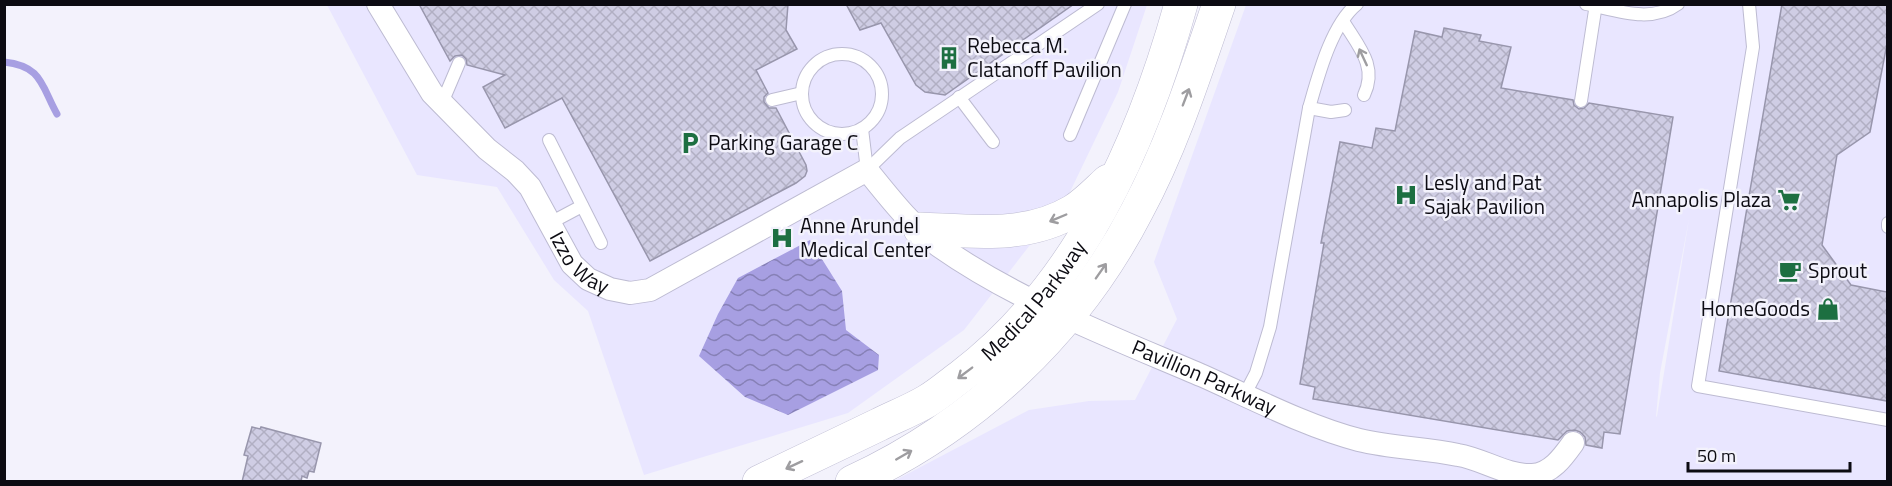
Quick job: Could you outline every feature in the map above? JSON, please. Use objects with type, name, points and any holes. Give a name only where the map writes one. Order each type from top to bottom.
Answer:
[{"type":"main road","name":"Medical Parkway","points":[[759,482],[928,401],[985,358],[1038,303],[1090,229],[1120,169],[1148,107],[1181,4]]},
{"type":"main road","name":"Medical Parkway","points":[[852,482],[933,438],[983,402],[1029,360],[1067,319],[1108,261],[1137,212],[1166,149],[1220,4]]},
{"type":"main road","points":[[920,230],[983,232],[1032,228],[1080,206],[1120,169]]},
{"type":"street","name":"Izzo Way","points":[[378,4],[427,85],[487,148],[530,187],[572,264],[588,279],[610,289],[630,293],[650,290],[867,170]]},
{"type":"street","name":"Pavillion Parkway","points":[[867,170],[900,210],[938,245],[1038,303],[1067,319],[1310,422],[1357,439],[1385,446],[1456,454],[1517,474],[1534,475],[1550,469],[1563,458],[1574,443]]},
{"type":"lane","points":[[867,170],[900,138],[1098,4]]},
{"type":"lane","points":[[1070,135],[1125,4]]},
{"type":"lane","points":[[1581,101],[1593,5],[1649,16],[1670,10],[1678,4]]},
{"type":"lane","points":[[1749,4],[1753,47],[1698,386],[1887,420]]},
{"type":"lane","points":[[1348,10],[1369,70],[1370,83],[1364,95]]},
{"type":"lane","points":[[1245,394],[1256,373],[1270,327],[1309,108],[1328,49],[1348,10]]},
{"type":"lane","points":[[845,55],[866,62],[873,69],[880,83],[882,100],[878,112],[862,129],[839,134],[827,131],[817,125],[804,107],[802,93],[807,76],[814,66],[823,60],[845,55]]},
{"type":"lane","points":[[442,103],[459,63]]},
{"type":"lane","points":[[772,100],[802,93]]},
{"type":"lane","points":[[959,97],[993,142]]},
{"type":"lane","points":[[1309,108],[1331,112],[1345,110]]},
{"type":"lane","points":[[862,129],[867,170]]},
{"type":"lane","points":[[549,140],[600,243]]},
{"type":"lane","points":[[550,224],[582,206]]},
{"type":"shaded area","name":"Anne Arundel Medical Center","points":[[327,5],[1147,5],[1118,92],[1068,196],[964,330],[848,413],[644,475],[588,311],[554,280],[497,187],[417,175]]},
{"type":"shaded area","points":[[1246,5],[1887,5],[1887,481],[892,482],[1029,410],[1089,401],[1135,400],[1177,319],[1154,262]],"holes":[[[1689,219],[1657,416],[1660,373]]]},
{"type":"water","points":[[810,240],[842,291],[846,330],[879,355],[878,370],[788,415],[745,397],[699,356],[738,278]]},
{"type":"building","points":[[419,4],[788,4],[786,30],[797,49],[756,70],[768,93],[764,97],[764,102],[769,108],[776,108],[806,165],[805,176],[796,183],[650,261],[562,98],[505,128],[483,87],[505,75],[467,65],[462,55],[455,56],[450,61]]},
{"type":"building","name":"Rebecca M. Clatanoff Pavilion","points":[[846,4],[1074,4],[945,95],[925,92],[916,85],[881,23],[860,30]]},
{"type":"building","name":"Annapolis Plaza","points":[[1782,4],[1887,4],[1887,44],[1870,132],[1837,155],[1822,245],[1851,285],[1887,292],[1887,401],[1719,371]]},
{"type":"building","points":[[1444,28],[1481,35],[1479,41],[1511,47],[1501,88],[1573,100],[1574,105],[1579,109],[1589,103],[1673,117],[1620,434],[1604,432],[1602,448],[1586,445],[1585,437],[1575,430],[1567,431],[1558,440],[1313,399],[1315,387],[1300,384],[1324,243],[1321,243],[1340,142],[1372,148],[1376,128],[1395,131],[1415,31],[1442,37]]},
{"type":"building","points":[[252,427],[260,429],[261,427],[321,443],[314,472],[309,471],[307,478],[302,476],[301,482],[242,482],[248,456],[244,455]]},
{"type":"waterway","points":[[4,62],[17,64],[33,73],[39,79],[57,114]]},
{"type":"place","name":"Rebecca M. Clatanoff Pavilion","points":[[949,58]]},
{"type":"place","name":"Parking Garage C","points":[[690,143]]},
{"type":"place","name":"Lesly and Pat Sajak Pavilion","points":[[1406,195]]},
{"type":"place","name":"Annapolis Plaza","points":[[1789,200]]},
{"type":"place","name":"Anne Arundel Medical Center","points":[[782,238]]},
{"type":"place","name":"Sprout","points":[[1790,271]]},
{"type":"place","name":"HomeGoods","points":[[1828,309]]}]
